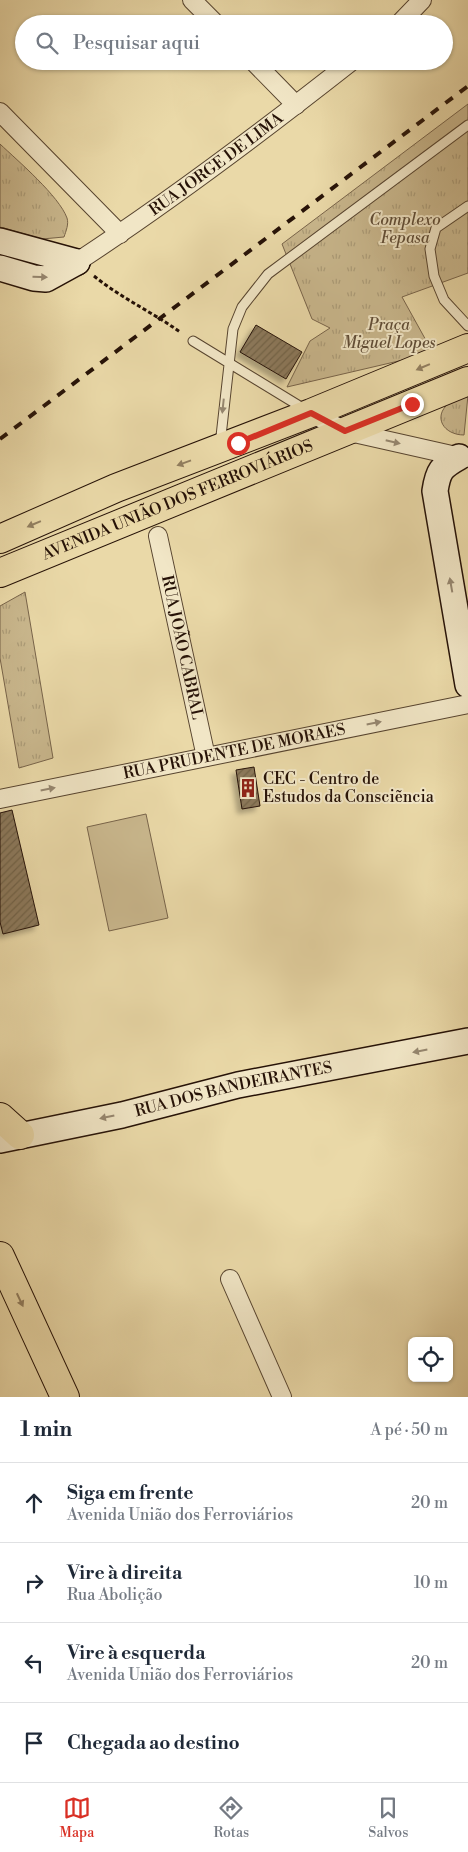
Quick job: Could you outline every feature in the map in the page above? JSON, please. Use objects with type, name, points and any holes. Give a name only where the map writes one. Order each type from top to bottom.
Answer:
[{"type":"main road","points":[[0,241],[77,262]]},
{"type":"main road","points":[[0,268],[34,278],[46,278],[77,262]]},
{"type":"main road","name":"AVENIDA UNIÃO DOS FERROVIÁRIOS","points":[[0,538],[116,488],[219,450],[468,348]]},
{"type":"main road","name":"AVENIDA UNIÃO DOS FERROVIÁRIOS","points":[[0,573],[468,381]]},
{"type":"main road","points":[[463,457],[445,464],[437,474],[435,491],[468,685]]},
{"type":"main road","name":"RUA DOS BANDEIRANTES","points":[[10,1137],[122,1114],[238,1085],[468,1041]]},
{"type":"main road","points":[[0,1117],[10,1137]]},
{"type":"main road","points":[[0,1256],[65,1397]]},
{"type":"street","points":[[192,0],[207,15]]},
{"type":"street","points":[[408,15],[422,0]]},
{"type":"street","points":[[262,70],[296,105]]},
{"type":"street","name":"RUA JORGE DE LIMA","points":[[77,262],[120,234],[296,105],[341,70]]},
{"type":"street","points":[[0,112],[120,234]]},
{"type":"street","points":[[311,413],[345,431],[463,457]]},
{"type":"street","name":"RUA JOÃO CABRAL","points":[[158,536],[206,757]]},
{"type":"street","name":"RUA PRUDENTE DE MORAES","points":[[0,798],[468,704]]},
{"type":"street","points":[[230,1279],[282,1397]]},
{"type":"lane","points":[[219,450],[233,329],[242,308],[268,274],[468,124]]},
{"type":"lane","points":[[468,206],[436,228],[430,249],[434,276],[444,300],[468,326]]},
{"type":"lane","points":[[193,341],[311,413]]},
{"type":"path","points":[[77,262],[107,286],[161,318],[193,341]]},
{"type":"green space","name":"Complexo Fepasa","points":[[468,104],[468,273],[402,297],[433,353],[287,387],[310,341],[330,328],[312,319],[282,244]]},
{"type":"green space","points":[[0,144],[37,179],[63,209],[68,223],[64,237],[42,239],[0,227]]},
{"type":"green space","points":[[468,395],[464,435],[451,432],[443,424],[441,414],[449,403]]},
{"type":"green space","points":[[25,592],[53,758],[19,768],[0,658],[0,606]]},
{"type":"green space","points":[[146,814],[168,918],[109,931],[87,827]]},
{"type":"building","points":[[256,325],[302,352],[286,379],[240,352]]},
{"type":"building","name":"CEC - Centro de Estudos da Consciẽncia","points":[[254,767],[260,806],[242,809],[236,770]]},
{"type":"building","points":[[12,810],[39,925],[3,934],[0,922],[0,813]]},
{"type":"railway","points":[[0,439],[468,86]]},
{"type":"place","name":"CEC - Centro de Estudos da Consciẽncia","points":[[248,788]]},
{"type":"route","points":[[238,443],[311,413],[345,431],[412,404]]},
{"type":"park label","name":"Praça Miguel Lopes","points":[[389,334]]}]
